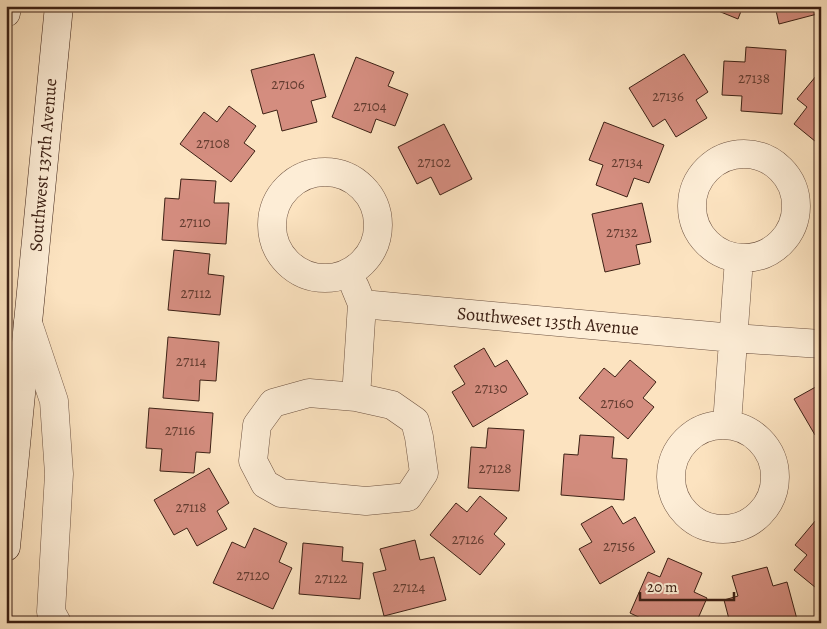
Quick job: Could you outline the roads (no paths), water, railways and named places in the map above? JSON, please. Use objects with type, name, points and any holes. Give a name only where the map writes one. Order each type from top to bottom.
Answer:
[{"type":"street","points":[[6,13],[7,6]]},
{"type":"street","name":"Southwest 137th Avenue","points":[[6,547],[59,6]]},
{"type":"street","points":[[727,424],[739,259]]},
{"type":"street","points":[[348,273],[362,304],[356,396]]},
{"type":"street","name":"Southweset 135th Avenue","points":[[362,304],[733,338],[821,344]]},
{"type":"street","name":"Southwest 137th Avenue","points":[[28,323],[54,401],[59,474],[51,612],[56,623]]},
{"type":"street","points":[[310,394],[356,396],[392,405],[415,421],[424,473],[408,497],[366,501],[281,493],[265,484],[253,461],[257,425],[273,403],[310,394]]}]
